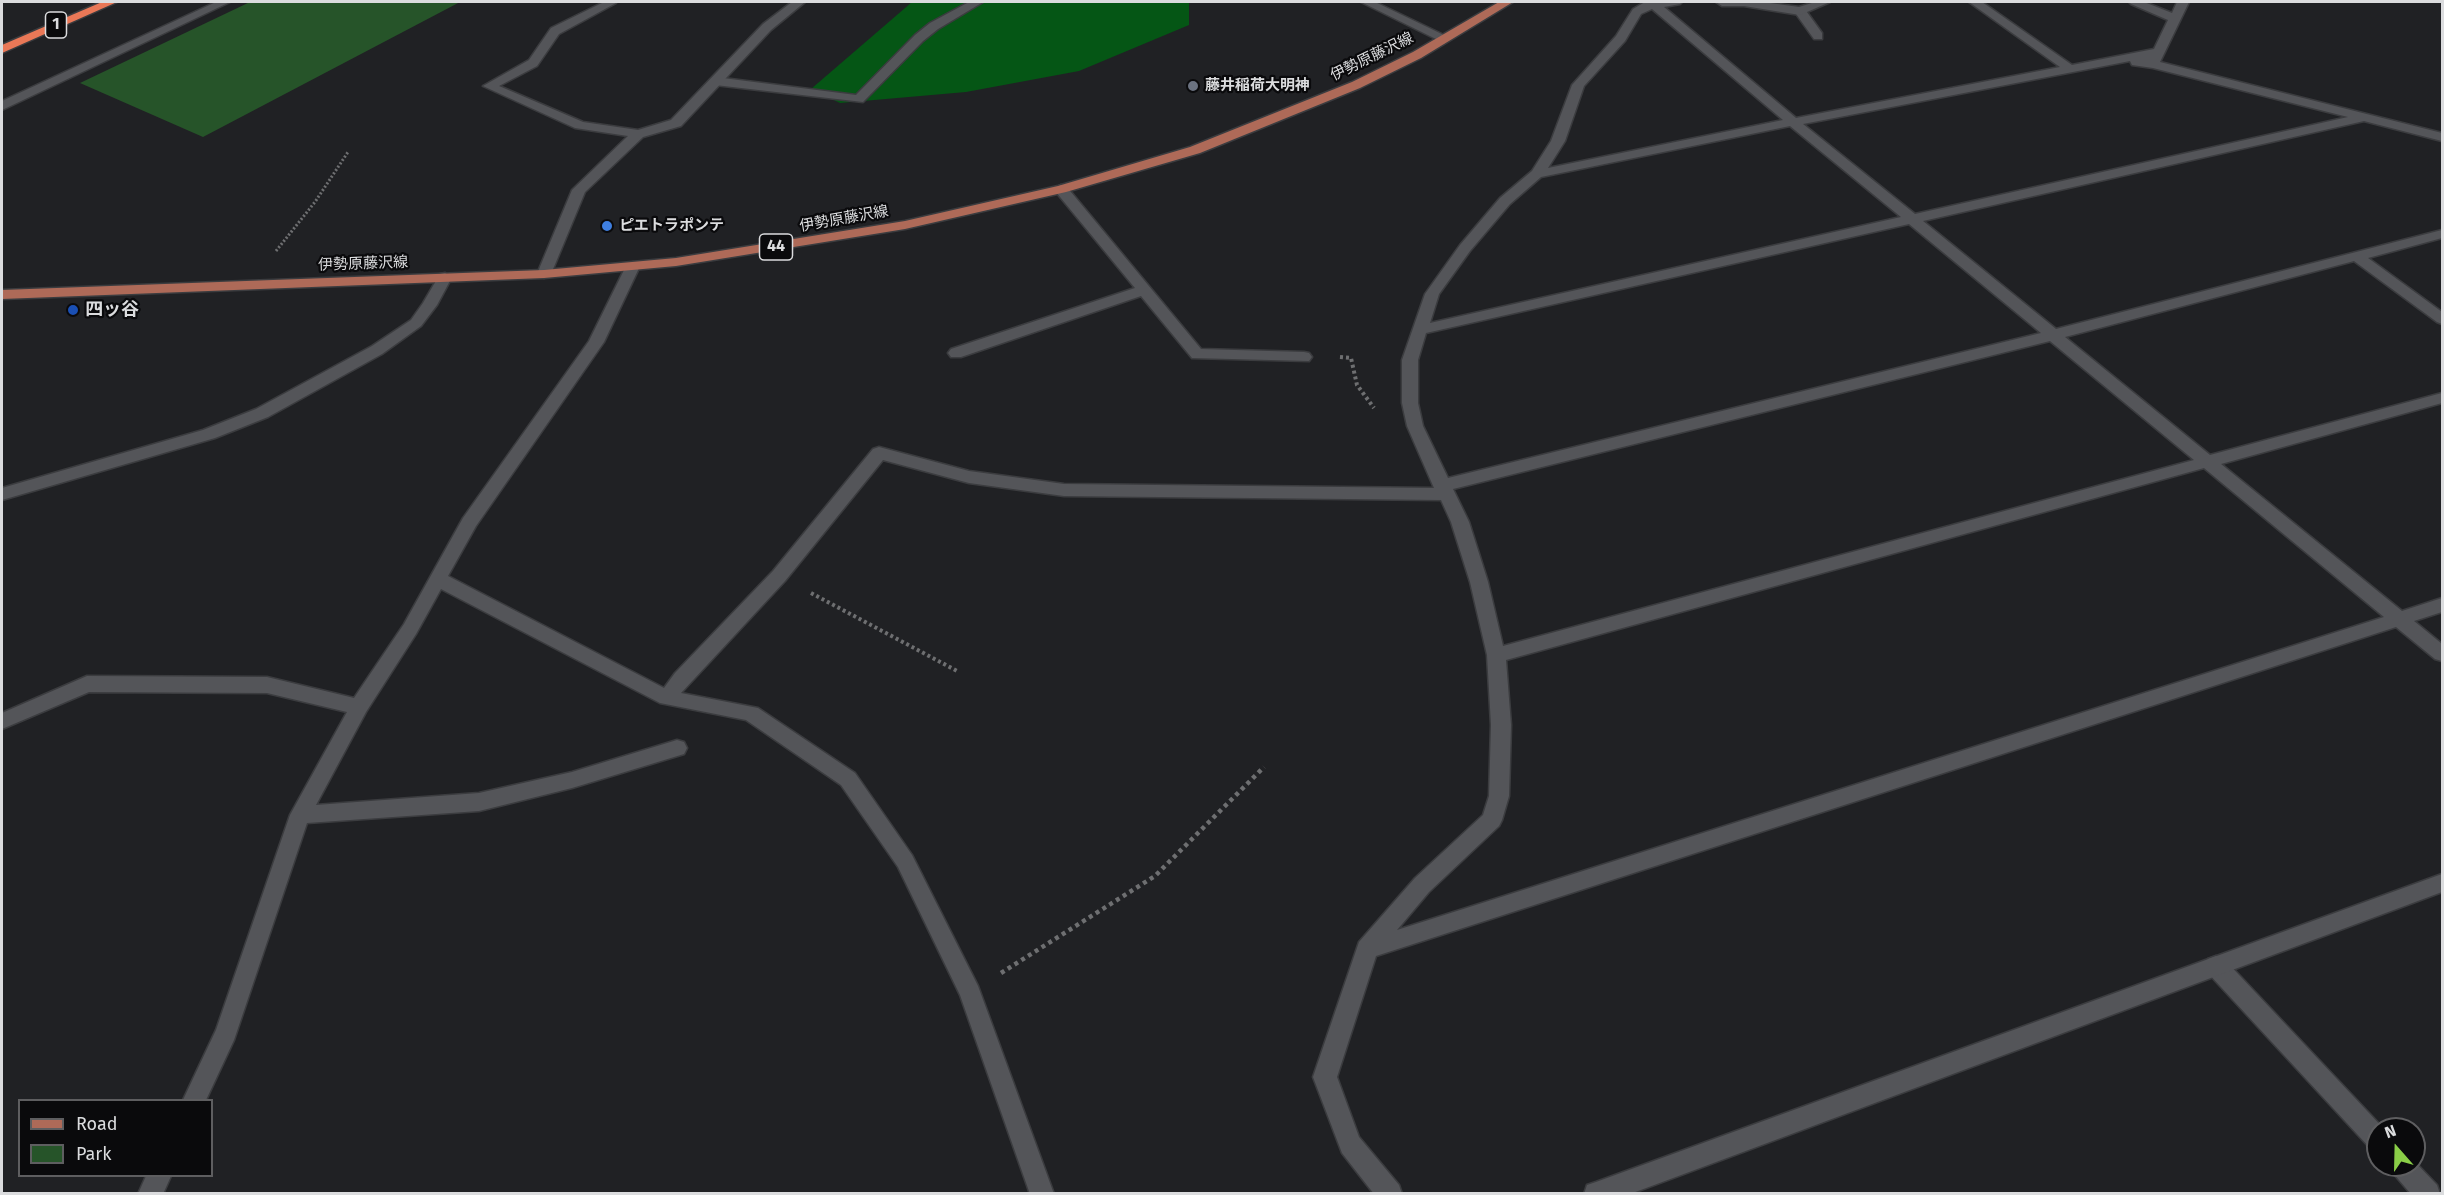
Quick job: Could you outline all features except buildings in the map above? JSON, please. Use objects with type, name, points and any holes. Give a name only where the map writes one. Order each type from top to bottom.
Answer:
[{"type":"highway","name":"1","points":[[2,49],[111,2]]},
{"type":"main road","name":"伊勢原藤沢線","points":[[2,295],[544,274],[676,262],[905,225],[1061,189],[1195,150],[1356,85],[1507,2]]},
{"type":"street","points":[[2,106],[224,2]]},
{"type":"street","points":[[610,3],[555,31],[533,63],[489,86],[580,125],[638,134],[676,123],[766,27],[800,2]]},
{"type":"street","points":[[714,81],[859,99],[919,38],[934,26],[977,2]]},
{"type":"street","points":[[1367,2],[1444,38]]},
{"type":"street","points":[[1390,1194],[1350,1145],[1325,1077],[1367,949],[1422,885],[1492,820],[1499,796],[1501,726],[1496,655],[1479,582],[1460,522],[1415,426],[1410,403],[1410,360],[1432,294],[1465,248],[1505,201],[1537,174],[1558,141],[1578,85],[1621,38],[1637,12],[1653,3],[1676,2]]},
{"type":"street","points":[[1722,2],[1744,2],[1800,11],[1824,2]]},
{"type":"street","points":[[1975,2],[2070,69]]},
{"type":"street","points":[[2135,2],[2174,18]]},
{"type":"street","points":[[2156,58],[2183,2]]},
{"type":"street","points":[[1653,3],[1793,122],[2442,654]]},
{"type":"street","points":[[1800,11],[1818,36]]},
{"type":"street","points":[[1537,174],[2118,59],[2156,58],[2362,118],[2442,137]]},
{"type":"street","points":[[1420,330],[2362,118]]},
{"type":"street","points":[[544,274],[579,190],[638,134]]},
{"type":"street","points":[[1061,189],[1197,354],[1304,357]]},
{"type":"street","points":[[667,698],[690,669],[779,576],[879,453],[969,477],[1064,490],[1444,490],[2442,234]]},
{"type":"street","points":[[2356,256],[2442,319]]},
{"type":"street","points":[[195,1099],[225,1032],[300,815],[359,707],[410,629],[469,522],[596,342],[633,266]]},
{"type":"street","points":[[2,494],[209,434],[262,413],[377,350],[416,323],[430,305],[445,277]]},
{"type":"street","points":[[956,353],[1144,290]]},
{"type":"street","points":[[1496,655],[2442,398]]},
{"type":"street","points":[[438,579],[667,698],[751,713],[848,779],[904,861],[970,993],[1042,1194]]},
{"type":"street","points":[[1367,949],[2442,605]]},
{"type":"street","points":[[2,721],[87,684],[267,685],[359,707]]},
{"type":"street","points":[[300,815],[479,802],[572,780],[677,748]]},
{"type":"street","points":[[1596,1194],[2442,883]]},
{"type":"street","points":[[2216,966],[2366,1127]]},
{"type":"street","points":[[150,1194],[158,1177]]},
{"type":"street","points":[[2412,1177],[2428,1194]]},
{"type":"path","points":[[1207,86],[1250,91]]},
{"type":"path","points":[[275,252],[315,202],[348,152]]},
{"type":"path","points":[[1304,357],[1351,358],[1357,385],[1377,413],[1415,426]]},
{"type":"path","points":[[779,576],[960,672]]},
{"type":"path","points":[[970,993],[1155,876],[1264,767]]},
{"type":"green space","points":[[250,2],[460,2],[203,137],[80,83]]},
{"type":"green space","points":[[912,2],[1189,2],[1189,25],[1079,71],[966,92],[840,103],[811,89]]},
{"type":"place","name":"藤井稲荷大明神","points":[[1193,86]]},
{"type":"place","name":"ピエトラポンテ","points":[[607,226]]},
{"type":"place","name":"四ッ谷","points":[[73,310]]}]
